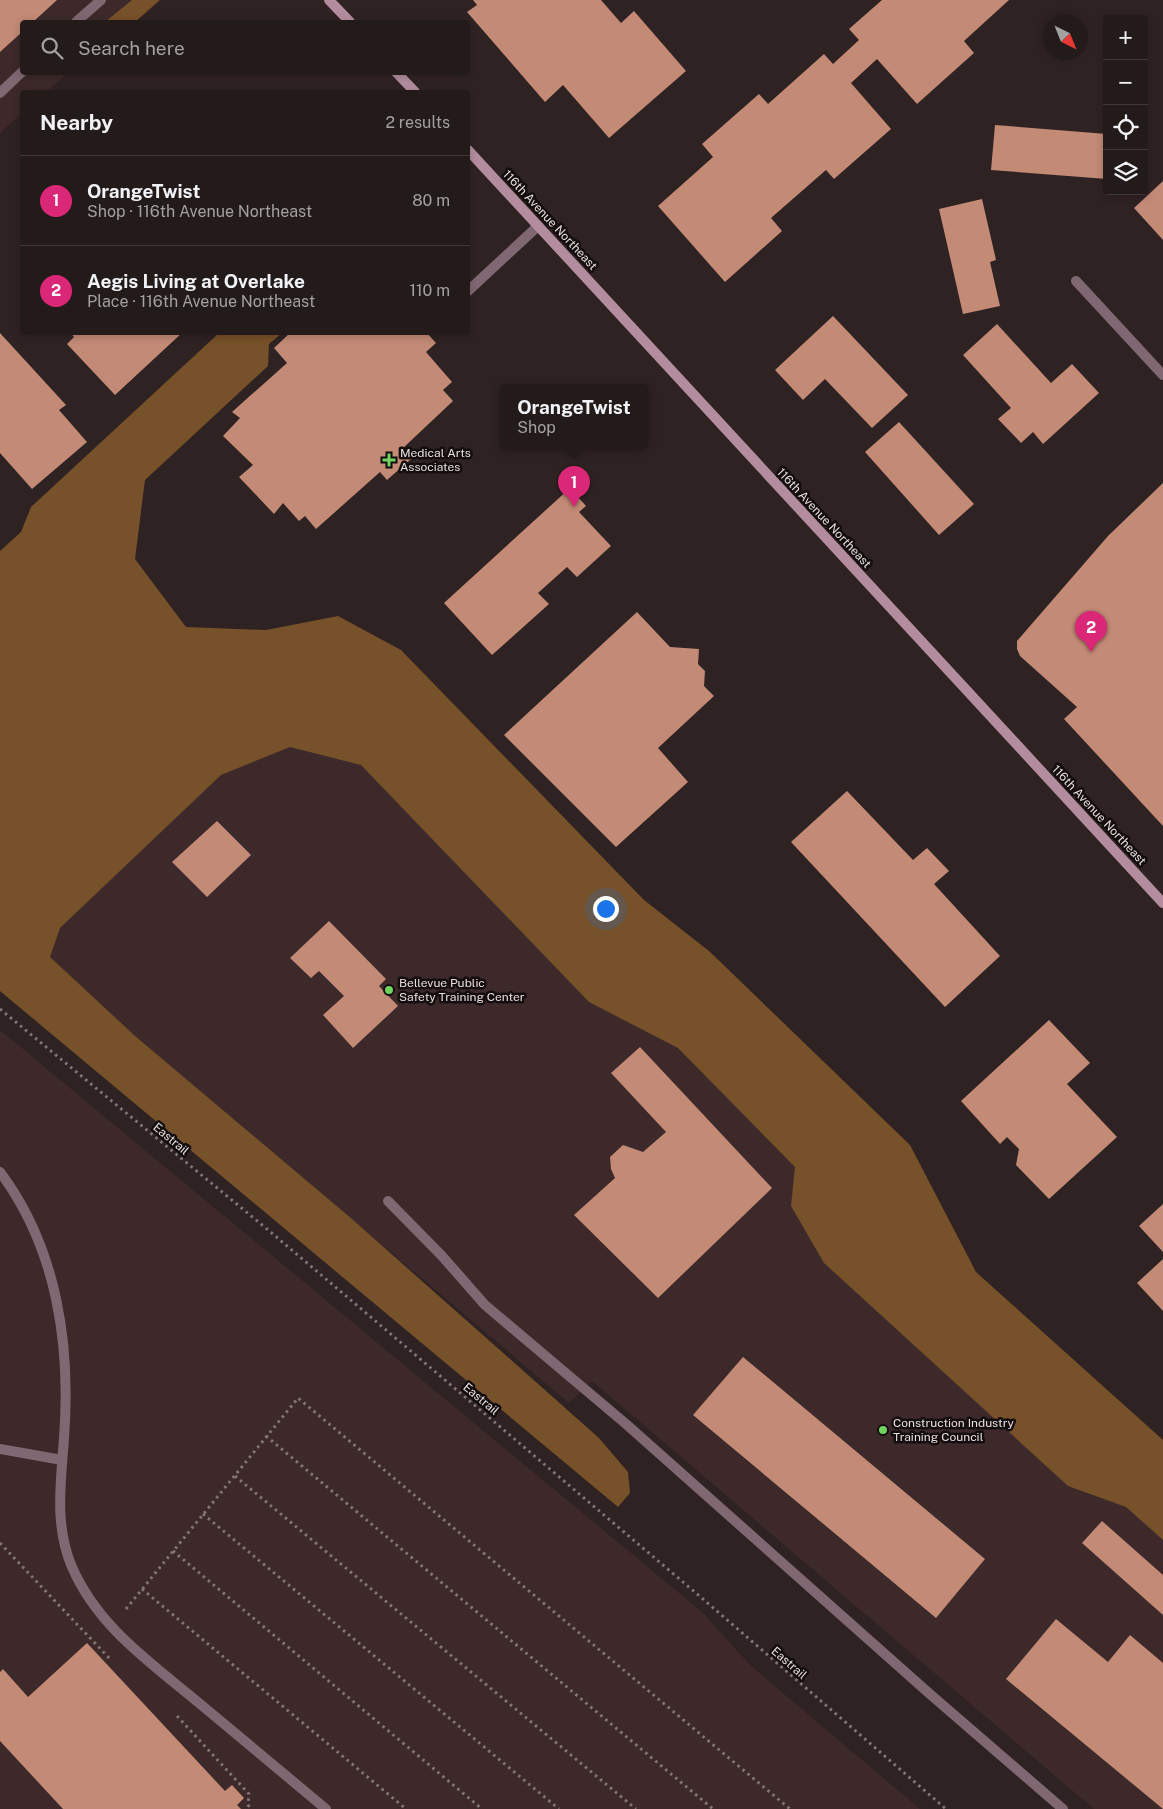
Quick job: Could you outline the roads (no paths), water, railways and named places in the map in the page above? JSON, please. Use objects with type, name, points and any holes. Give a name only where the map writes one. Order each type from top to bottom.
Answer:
[{"type":"main road","points":[[329,0],[348,20]]},
{"type":"main road","points":[[399,75],[413,90]]},
{"type":"main road","name":"116th Avenue Northeast","points":[[470,152],[1163,903]]},
{"type":"street","points":[[78,20],[101,0]]},
{"type":"street","points":[[0,93],[20,74]]},
{"type":"street","points":[[470,289],[538,226]]},
{"type":"street","points":[[1076,281],[1163,375]]},
{"type":"street","points":[[0,1172],[14,1191],[36,1231],[55,1293],[66,1353],[64,1438],[59,1509],[71,1565],[100,1615],[132,1647],[326,1809]]},
{"type":"street","points":[[388,1201],[442,1256],[485,1305],[626,1424],[1063,1809]]},
{"type":"street","points":[[0,1450],[62,1460]]},
{"type":"place","name":"Medical Arts Associates","points":[[389,460]]},
{"type":"place","name":"OrangeTwist","points":[[574,507]]},
{"type":"place","name":"Aegis Living at Overlake","points":[[1091,652]]},
{"type":"place","name":"Bellevue Public Safety Training Center","points":[[389,990]]},
{"type":"place","name":"Construction Industry Training Council","points":[[883,1430]]}]
